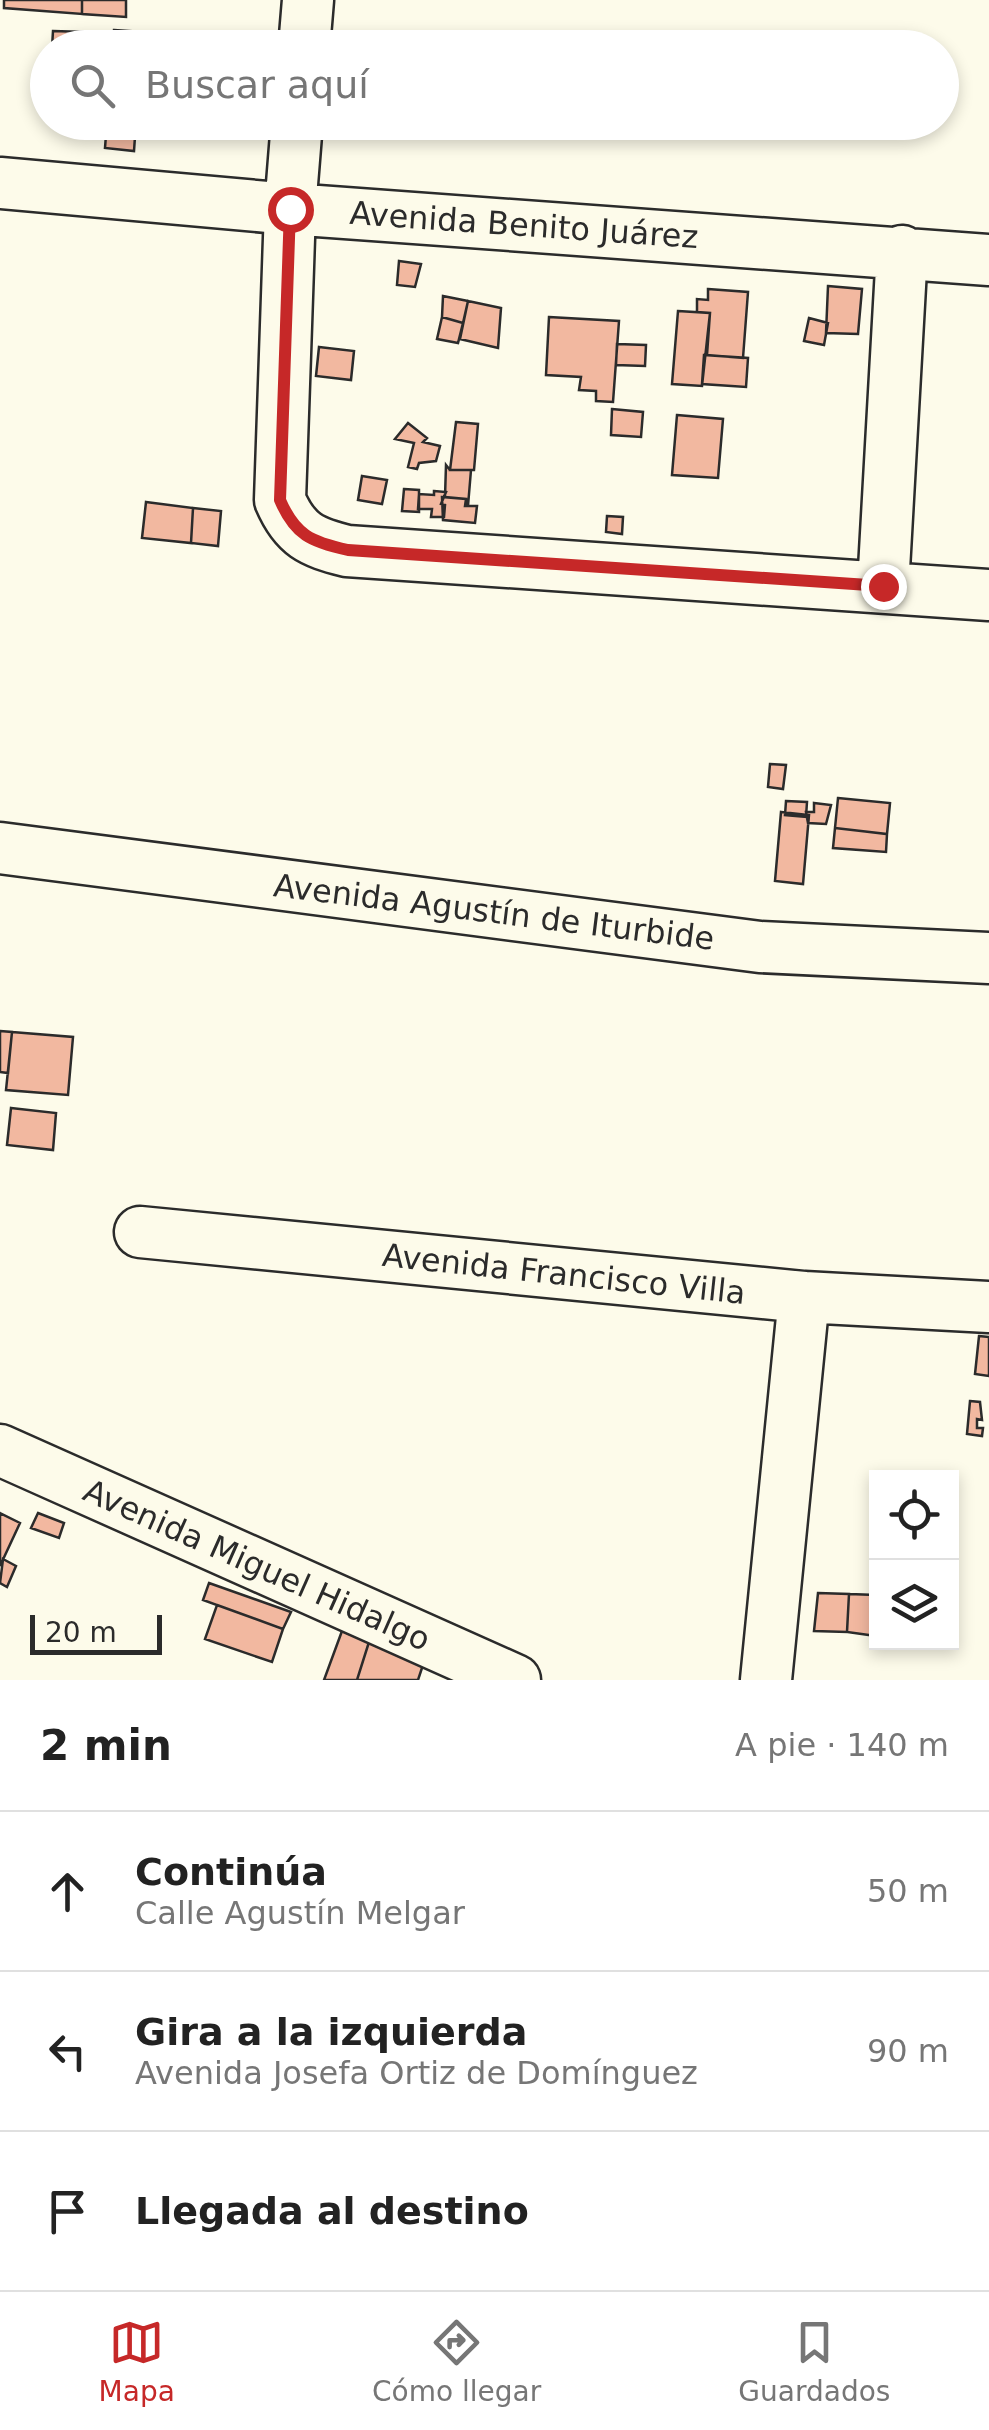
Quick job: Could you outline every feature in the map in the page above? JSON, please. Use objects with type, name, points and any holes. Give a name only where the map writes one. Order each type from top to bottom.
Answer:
[{"type":"street","points":[[306,30],[308,0]]},
{"type":"street","points":[[296,140],[280,500],[291,526],[310,542],[348,550],[989,595]]},
{"type":"street","name":"Avenida Benito Juárez","points":[[0,183],[290,209],[989,260]]},
{"type":"street","points":[[883,586],[902,251]]},
{"type":"street","name":"Avenida Agustín de Iturbide","points":[[0,848],[760,947],[989,958]]},
{"type":"street","name":"Avenida Francisco Villa","points":[[140,1232],[804,1297],[989,1307]]},
{"type":"street","points":[[766,1680],[804,1297]]},
{"type":"street","name":"Avenida Miguel Hidalgo","points":[[0,1450],[514,1680]]},
{"type":"building","points":[[4,0],[82,0],[82,14],[4,8]]},
{"type":"building","points":[[82,0],[126,0],[126,17],[82,14]]},
{"type":"building","points":[[106,140],[135,140],[134,151],[105,148]]},
{"type":"building","points":[[399,261],[421,264],[415,287],[397,285]]},
{"type":"building","points":[[828,286],[862,289],[858,334],[826,333]]},
{"type":"building","points":[[708,289],[748,292],[743,358],[707,355],[710,313],[697,312],[697,299],[708,300]]},
{"type":"building","points":[[443,296],[468,301],[463,323],[442,317]]},
{"type":"building","points":[[468,301],[501,308],[498,348],[460,339]]},
{"type":"building","points":[[678,311],[710,313],[702,386],[672,384]]},
{"type":"building","points":[[442,317],[463,323],[458,343],[437,339]]},
{"type":"building","points":[[549,317],[619,321],[613,402],[596,401],[596,391],[579,390],[581,377],[546,375]]},
{"type":"building","points":[[809,318],[828,323],[824,345],[804,341]]},
{"type":"building","points":[[617,344],[646,345],[645,366],[616,365]]},
{"type":"building","points":[[319,347],[354,351],[351,380],[316,376]]},
{"type":"building","points":[[704,355],[748,358],[746,387],[702,384]]},
{"type":"building","points":[[612,409],[643,412],[641,437],[611,435]]},
{"type":"building","points":[[677,415],[723,419],[718,478],[672,475]]},
{"type":"building","points":[[456,422],[478,424],[474,470],[450,470]]},
{"type":"building","points":[[408,423],[427,438],[423,442],[440,446],[436,461],[419,463],[417,469],[408,467],[414,443],[395,439]]},
{"type":"building","points":[[446,465],[450,470],[471,470],[468,506],[466,499],[445,497]]},
{"type":"building","points":[[362,476],[387,480],[382,504],[358,500]]},
{"type":"building","points":[[404,489],[419,490],[419,512],[402,511]]},
{"type":"building","points":[[434,491],[446,492],[441,504],[445,505],[444,517],[431,517],[432,509],[418,509],[419,494],[434,495]]},
{"type":"building","points":[[442,497],[466,499],[465,506],[477,506],[475,523],[443,520]]},
{"type":"building","points":[[146,502],[193,508],[191,543],[142,538]]},
{"type":"building","points":[[193,508],[221,511],[218,546],[191,543]]},
{"type":"building","points":[[607,516],[623,517],[622,534],[606,532]]},
{"type":"building","points":[[770,764],[786,765],[783,789],[768,787]]},
{"type":"building","points":[[838,798],[890,803],[887,834],[835,828]]},
{"type":"building","points":[[786,801],[807,802],[806,817],[785,815]]},
{"type":"building","points":[[814,803],[831,805],[826,824],[808,823],[806,812],[814,812]]},
{"type":"building","points":[[781,812],[809,815],[803,884],[775,881]]},
{"type":"building","points":[[835,828],[887,834],[886,852],[833,848]]},
{"type":"building","points":[[0,1031],[12,1032],[8,1073],[0,1072]]},
{"type":"building","points":[[12,1032],[73,1037],[68,1095],[6,1090]]},
{"type":"building","points":[[11,1108],[56,1113],[53,1150],[7,1145]]},
{"type":"building","points":[[979,1336],[989,1337],[989,1376],[975,1374]]},
{"type":"building","points":[[970,1401],[980,1402],[982,1420],[977,1419],[977,1428],[983,1428],[982,1436],[967,1434]]},
{"type":"building","points":[[0,1513],[20,1523],[0,1566]]},
{"type":"building","points":[[38,1513],[64,1523],[59,1538],[31,1528]]},
{"type":"building","points":[[3,1559],[16,1566],[7,1587],[0,1583]]},
{"type":"building","points":[[209,1583],[291,1612],[283,1629],[203,1600]]},
{"type":"building","points":[[818,1593],[849,1594],[847,1632],[814,1631]]},
{"type":"building","points":[[849,1594],[869,1595],[869,1635],[847,1632]]},
{"type":"building","points":[[217,1605],[283,1629],[272,1662],[205,1639]]},
{"type":"building","points":[[342,1631],[369,1642],[357,1680],[324,1680]]},
{"type":"building","points":[[369,1642],[424,1662],[418,1680],[357,1680]]},
{"type":"route","points":[[290,209],[280,500],[291,526],[310,542],[348,550],[883,586]]}]
